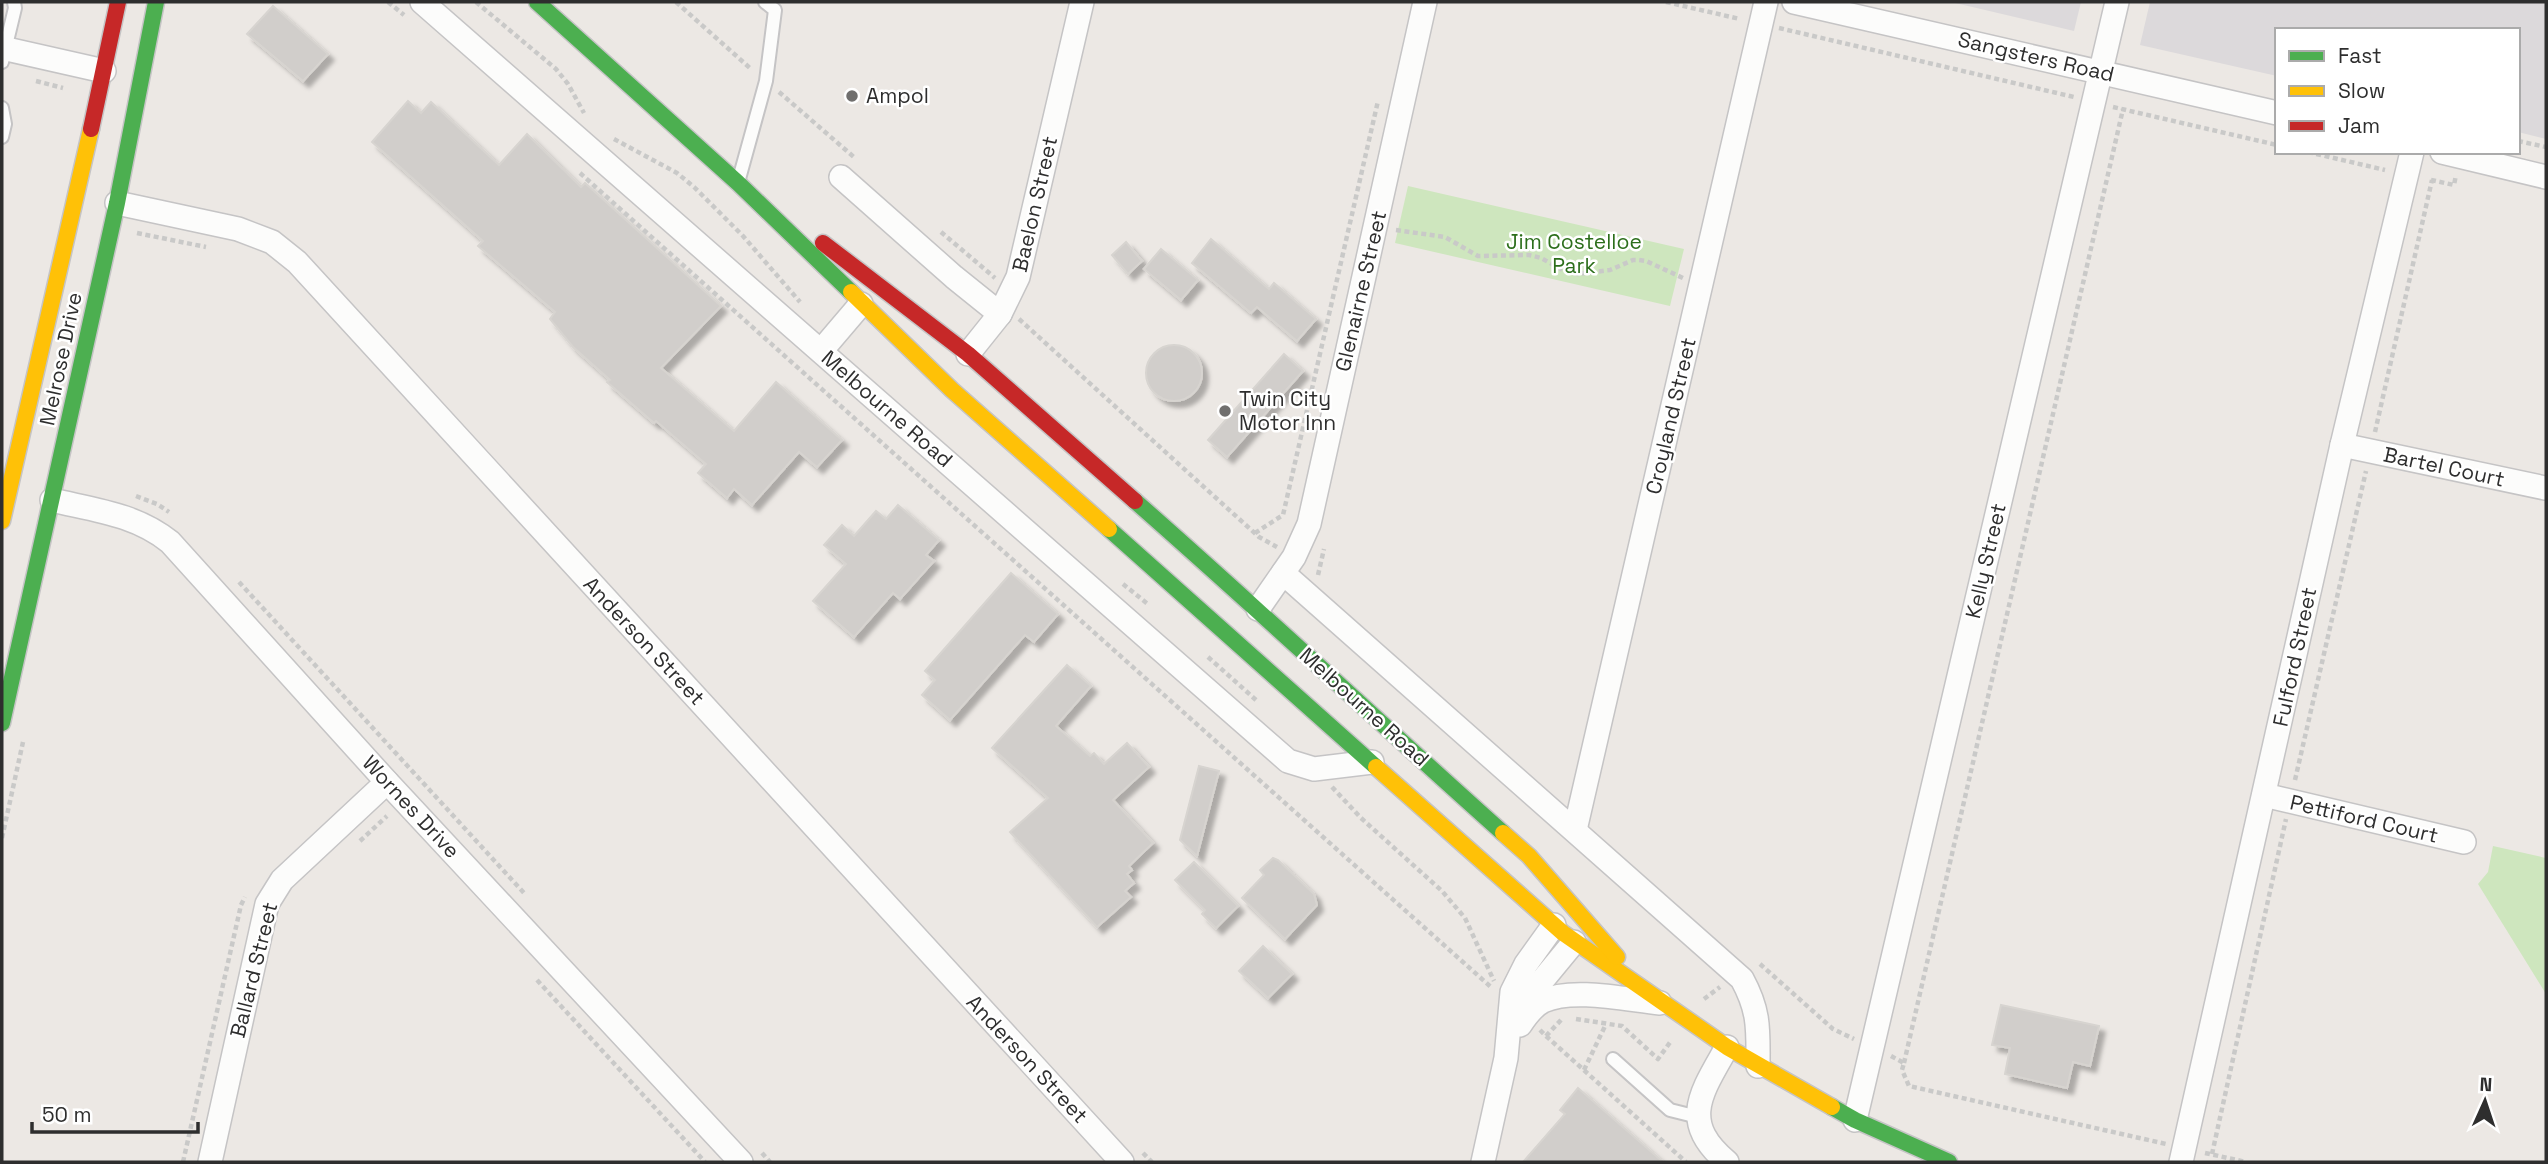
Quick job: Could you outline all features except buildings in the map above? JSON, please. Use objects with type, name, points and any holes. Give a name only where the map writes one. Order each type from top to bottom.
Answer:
[{"type":"main road","name":"Melrose Drive","points":[[2,723],[28,494],[123,75],[118,2]]},
{"type":"main road","name":"Melrose Drive","points":[[28,494],[8,458],[96,198],[123,75],[156,2]]},
{"type":"main road","name":"Melbourne Road","points":[[537,2],[738,183],[861,304],[960,372],[1258,609],[1365,734],[1372,762],[1574,942],[1758,1066],[1855,1120],[1949,1162]]},
{"type":"main road","name":"Melbourne Road","points":[[738,183],[867,275],[960,372],[1365,734],[1512,840],[1545,872],[1644,988]]},
{"type":"main road","name":"Melrose Drive","points":[[2,521],[28,494]]},
{"type":"main road","points":[[1554,925],[1582,916]]},
{"type":"main road","points":[[1574,942],[1582,916]]},
{"type":"street","name":"Baelon Street","points":[[960,372],[1004,308],[1023,262],[1082,2]]},
{"type":"street","name":"Glenairne Street","points":[[1258,609],[1289,565],[1309,524],[1425,2]]},
{"type":"street","name":"Sangsters Road","points":[[1794,2],[2275,114]]},
{"type":"street","name":"Kelly Street","points":[[1855,1120],[2117,2]]},
{"type":"street","name":"Melbourne Road","points":[[416,11],[821,351],[1288,761],[1314,769],[1372,762]]},
{"type":"street","name":"Croyland Street","points":[[1574,830],[1764,13]]},
{"type":"street","points":[[3,53],[123,75]]},
{"type":"street","name":"Fulford Street","points":[[2183,1155],[2342,445],[2412,154]]},
{"type":"street","points":[[2450,154],[2546,177]]},
{"type":"street","points":[[841,177],[954,277],[1004,308]]},
{"type":"street","name":"Anderson Street","points":[[96,198],[238,229],[272,242],[297,262],[1122,1162]]},
{"type":"street","points":[[821,351],[861,304]]},
{"type":"street","name":"Bartel Court","points":[[2342,445],[2545,488]]},
{"type":"street","name":"Wornes Drive","points":[[28,494],[128,518],[150,527],[170,542],[387,782],[751,1157]]},
{"type":"street","points":[[1289,565],[1574,830],[1742,979],[1758,1016],[1758,1066]]},
{"type":"street","name":"Ballard Street","points":[[210,1162],[267,904],[282,880],[387,782]]},
{"type":"street","name":"Pettiford Court","points":[[2264,795],[2463,842]]},
{"type":"street","points":[[1483,1162],[1506,1058],[1514,987],[1526,964],[1554,925]]},
{"type":"street","points":[[1506,1058],[1541,982],[1574,942]]},
{"type":"street","points":[[1520,1025],[1539,1004],[1563,996],[1585,995],[1663,1003]]},
{"type":"street","points":[[1727,1047],[1706,1087],[1698,1117],[1711,1149],[1727,1162]]},
{"type":"lane","points":[[3,53],[15,8],[14,2]]},
{"type":"lane","points":[[738,183],[766,80],[773,5]]},
{"type":"lane","points":[[2,108],[5,124],[2,136]]},
{"type":"lane","points":[[1613,1059],[1670,1110],[1698,1117]]},
{"type":"path","points":[[388,2],[416,11]]},
{"type":"path","points":[[676,2],[859,162]]},
{"type":"path","points":[[1666,2],[1764,13],[2093,102],[2275,145]]},
{"type":"path","points":[[1255,533],[1283,515],[1379,96]]},
{"type":"path","points":[[2123,109],[1902,1070],[1909,1086],[2183,1155],[2212,1154],[2246,1162]]},
{"type":"path","points":[[2520,141],[2546,147]]},
{"type":"path","points":[[576,169],[1500,996]]},
{"type":"path","points":[[2212,1154],[2432,180]]},
{"type":"path","points":[[932,225],[994,277],[1004,308],[1289,565],[1318,577]]},
{"type":"path","points":[[1395,230],[1445,237],[1478,256],[1529,255],[1578,274],[1609,270],[1639,260],[1673,275],[1702,283]]},
{"type":"path","points":[[130,495],[157,503],[179,519]]},
{"type":"path","points":[[230,572],[528,898]]},
{"type":"path","points":[[2,838],[25,730]]},
{"type":"path","points":[[357,843],[387,816]]},
{"type":"path","points":[[183,1162],[241,905],[249,889]]},
{"type":"path","points":[[1758,962],[1833,1028],[1904,1063]]},
{"type":"path","points":[[1584,1070],[1606,1024]]},
{"type":"path","points":[[1546,1035],[1686,1162]]},
{"type":"path","points":[[751,1157],[771,1162]]},
{"type":"shaded area","points":[[1951,2],[2081,2],[2074,31]]},
{"type":"shaded area","points":[[2150,2],[2546,2],[2546,139],[2520,132],[2520,28],[2275,28],[2275,76],[2140,45]]},
{"type":"green space","name":"Jim Costelloe Park","points":[[1408,186],[1684,249],[1670,306],[1395,243]]},
{"type":"green space","points":[[2493,846],[2546,858],[2546,994],[2478,884],[2488,872]]},
{"type":"traffic: fast","points":[[2,723],[117,203],[156,2]]},
{"type":"traffic: fast","points":[[537,2],[738,183],[851,292]]},
{"type":"traffic: fast","points":[[1135,501],[1503,833]]},
{"type":"traffic: fast","points":[[1109,529],[1376,767]]},
{"type":"traffic: fast","points":[[1832,1107],[1949,1162]]},
{"type":"traffic: slow","points":[[2,521],[91,129]]},
{"type":"traffic: slow","points":[[851,292],[952,390],[1109,529]]},
{"type":"traffic: slow","points":[[1376,767],[1563,933],[1727,1047],[1832,1107]]},
{"type":"traffic: slow","points":[[1503,833],[1529,856],[1617,957]]},
{"type":"traffic: jam","points":[[91,129],[118,2]]},
{"type":"traffic: jam","points":[[823,243],[968,354],[1135,501]]},
{"type":"place","name":"Ampol","points":[[852,96]]},
{"type":"place","name":"Twin City Motor Inn","points":[[1225,411]]}]
